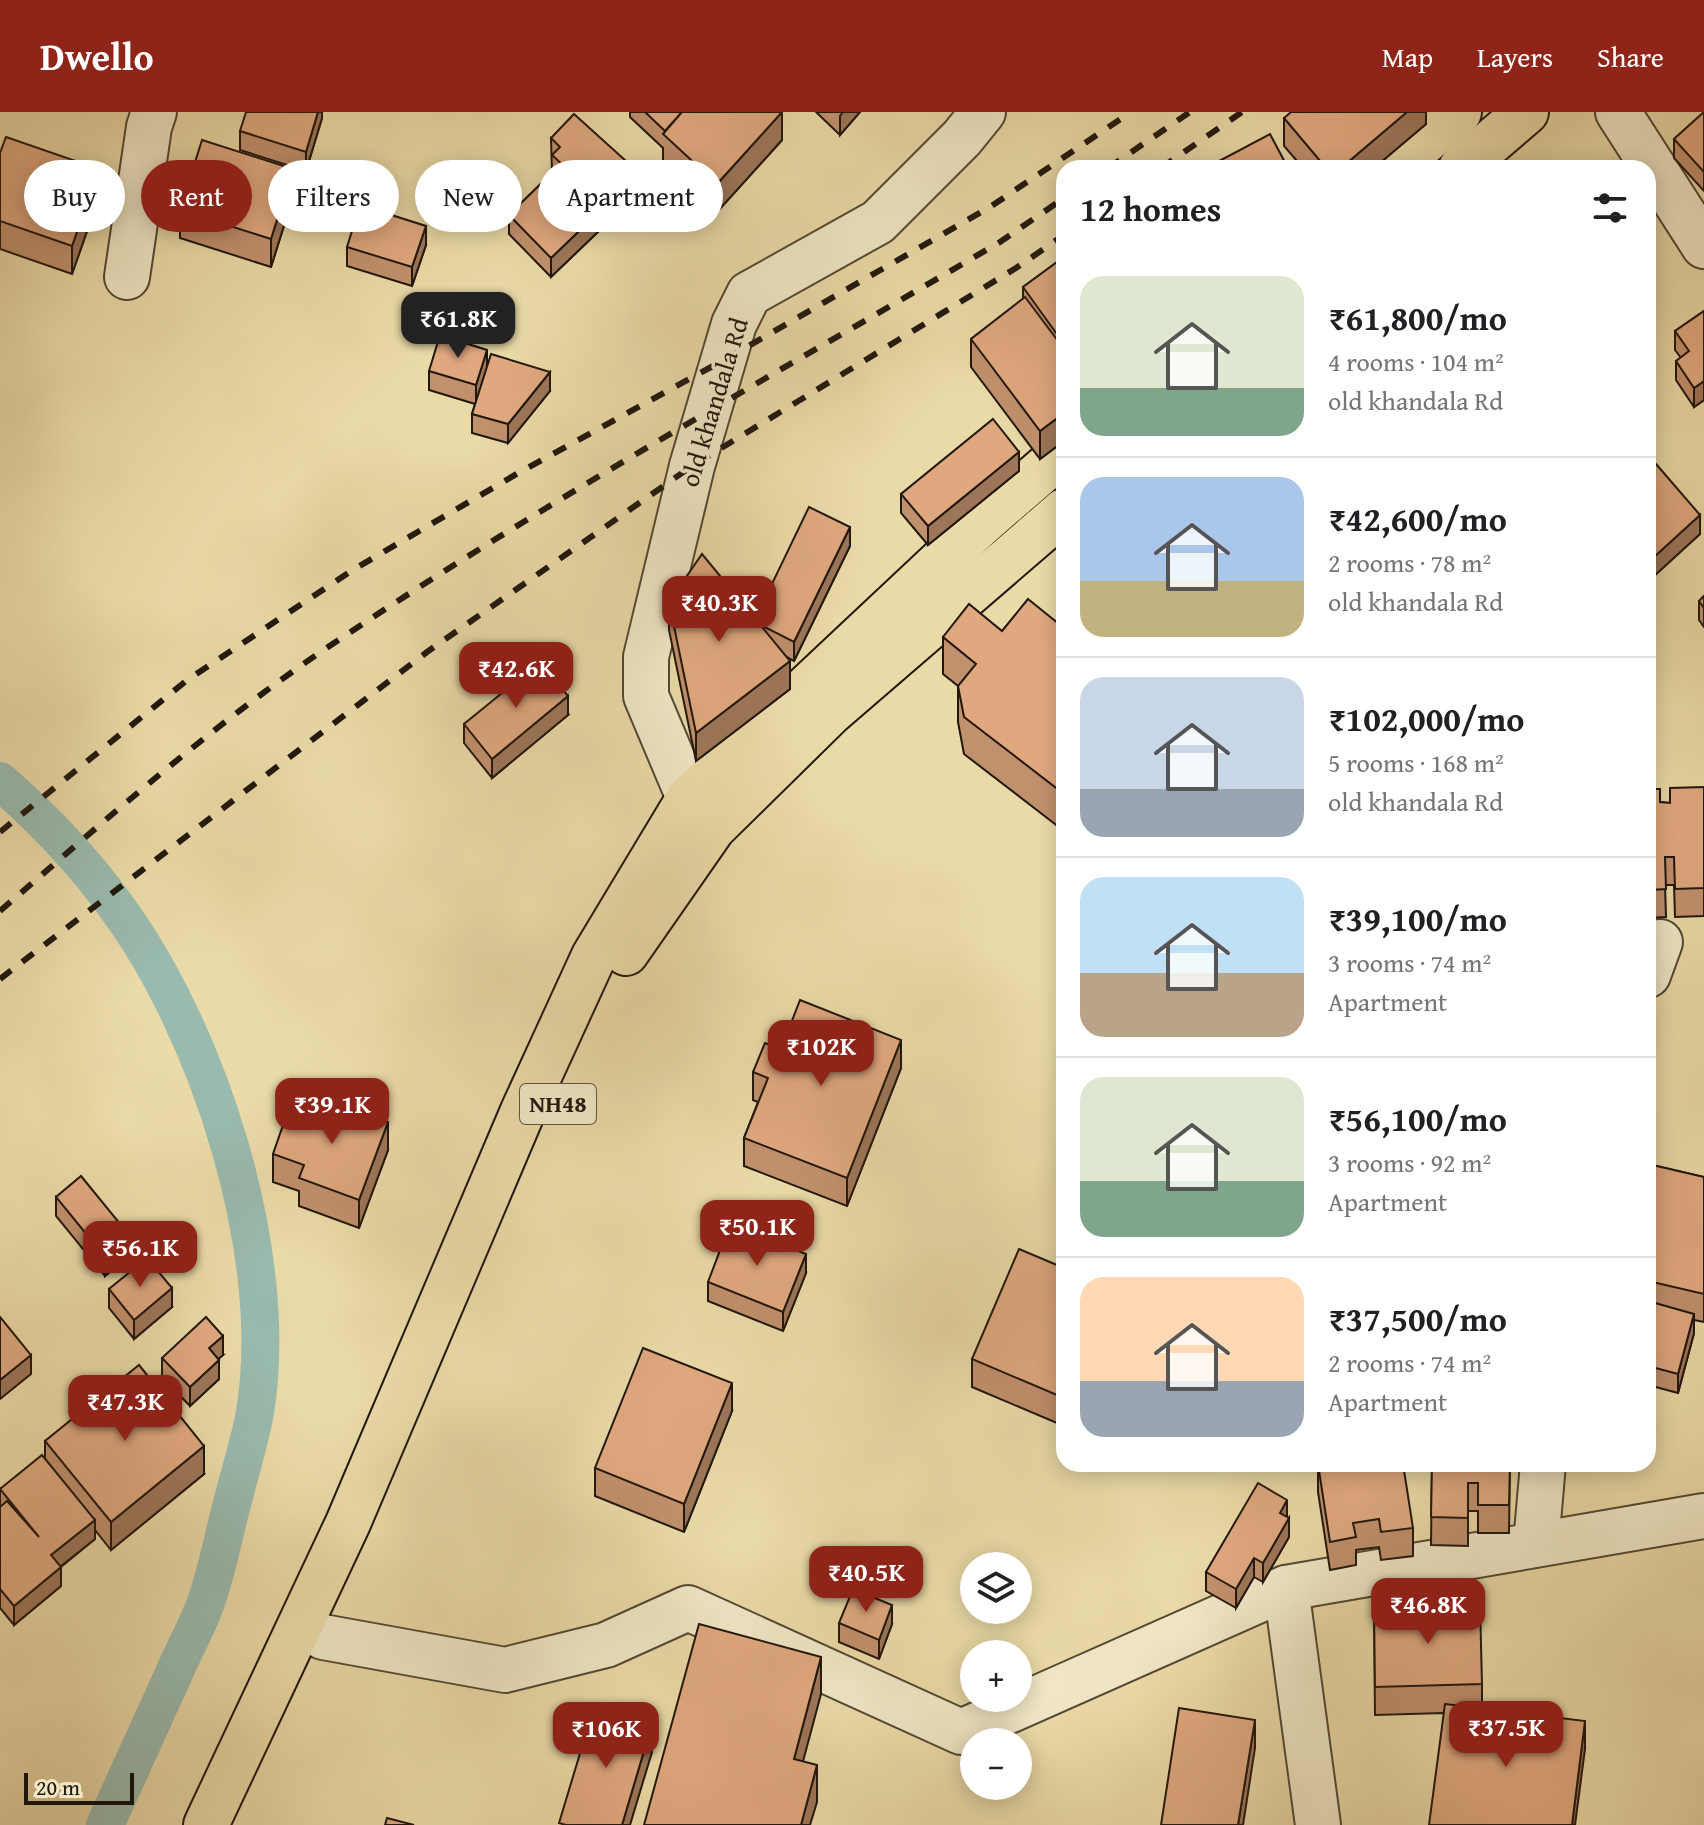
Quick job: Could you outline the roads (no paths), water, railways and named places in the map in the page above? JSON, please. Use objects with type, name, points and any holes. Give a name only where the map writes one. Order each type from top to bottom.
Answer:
[{"type":"highway","points":[[1403,160],[1459,112]]},
{"type":"highway","points":[[1470,160],[1526,112]]},
{"type":"highway","name":"NH48","points":[[206,1825],[348,1523],[523,1111],[594,956],[689,798],[983,522],[1056,459]]},
{"type":"highway","name":"NH48","points":[[234,1825],[423,1423],[616,967],[713,828],[831,712],[1056,518]]},
{"type":"street","name":"old khandala Rd","points":[[689,798],[646,696],[646,657],[692,466],[734,324],[749,294],[878,222],[962,138],[983,112]]},
{"type":"street","points":[[1618,112],[1649,160]]},
{"type":"street","points":[[127,277],[140,117]]},
{"type":"street","points":[[1656,171],[1704,246]]},
{"type":"street","points":[[1536,1544],[1542,1472]]},
{"type":"street","points":[[323,1637],[505,1670],[606,1645],[688,1608],[961,1732],[1286,1588],[1704,1516]]},
{"type":"street","points":[[1286,1588],[1318,1825]]},
{"type":"waterway","points":[[0,781],[89,871],[149,957],[180,1015],[207,1079],[230,1147],[247,1216],[257,1284],[260,1350],[255,1412],[214,1575],[200,1617],[105,1825]]},
{"type":"railway","points":[[1060,160],[1131,112]]},
{"type":"railway","points":[[1120,160],[1190,112]]},
{"type":"railway","points":[[1173,160],[1242,112]]},
{"type":"railway","points":[[0,832],[186,681],[351,571],[990,207],[1056,163]]},
{"type":"railway","points":[[0,911],[208,735],[340,639],[502,535],[1000,242],[1056,204]]},
{"type":"railway","points":[[0,979],[427,652],[692,466],[1056,240]]}]
